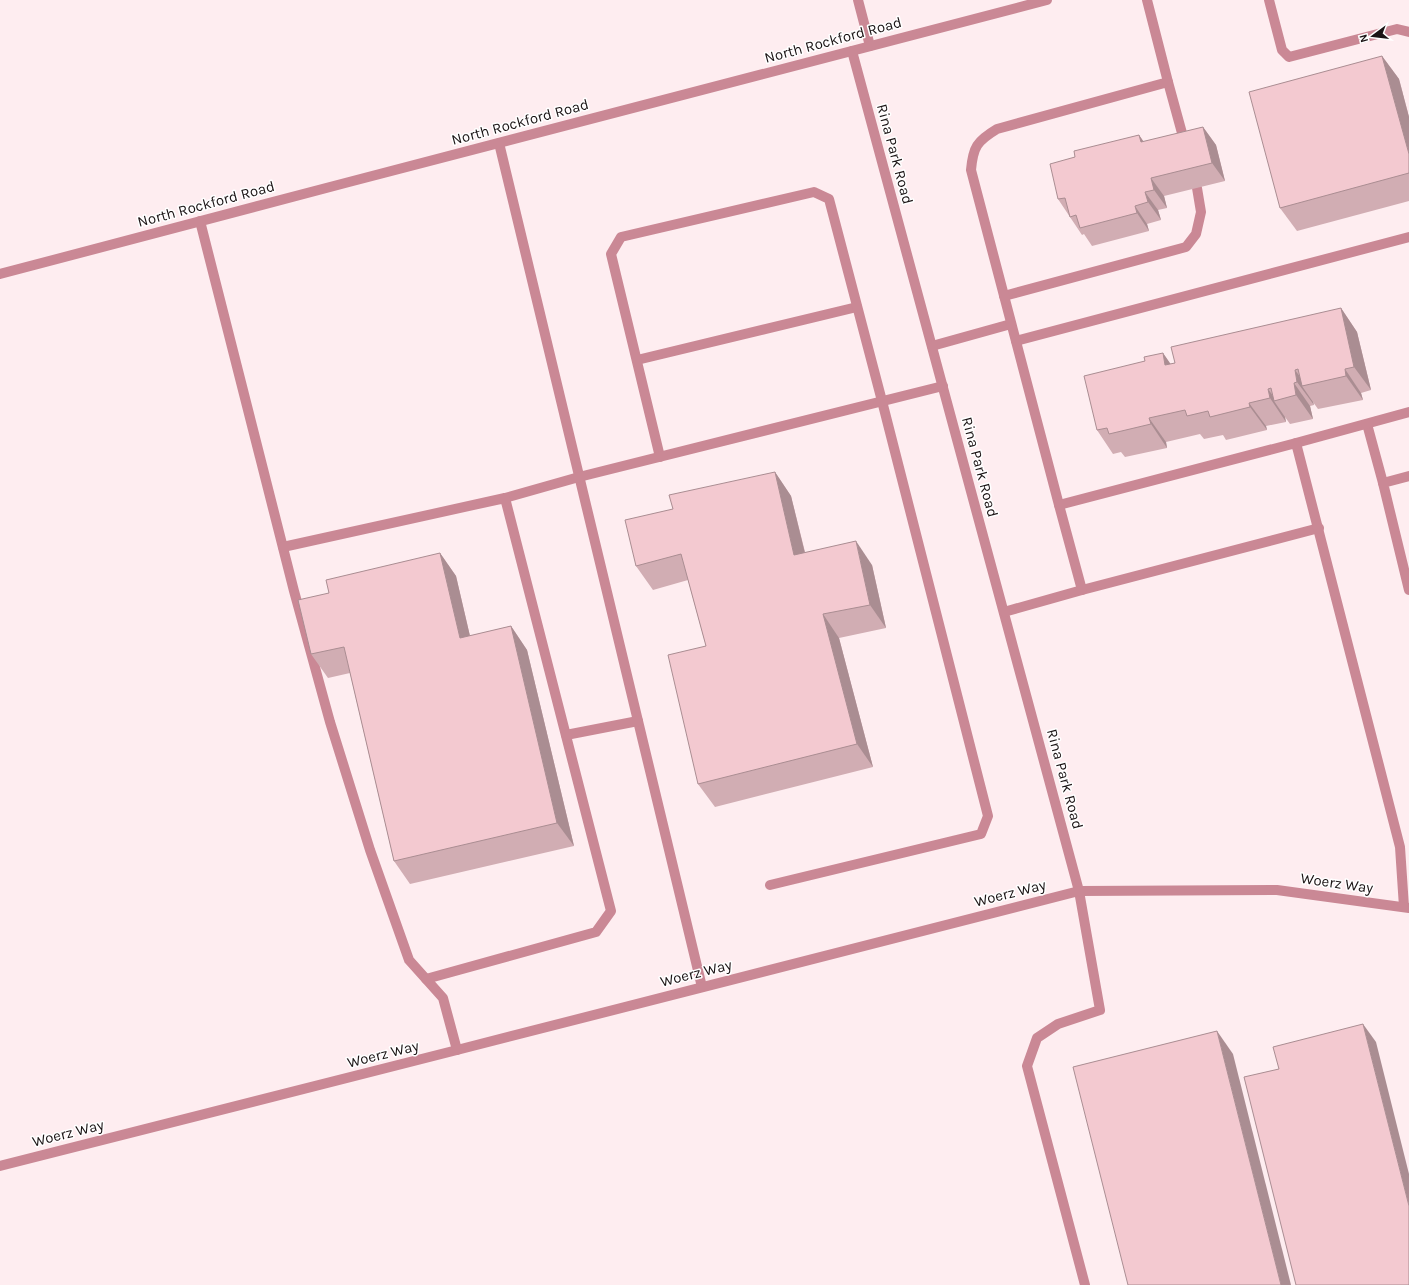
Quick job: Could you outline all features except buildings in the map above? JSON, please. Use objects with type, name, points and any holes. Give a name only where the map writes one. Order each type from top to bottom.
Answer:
[{"type":"street","points":[[858,0],[870,46]]},
{"type":"street","name":"North Rockford Road","points":[[0,274],[1047,0]]},
{"type":"street","points":[[1147,0],[1187,152]]},
{"type":"street","points":[[1269,0],[1282,50],[1289,57],[1397,30],[1409,32]]},
{"type":"street","name":"Rina Park Road","points":[[852,51],[1079,891],[1100,1010],[1058,1024],[1037,1038],[1027,1066],[1085,1285]]},
{"type":"street","points":[[1082,590],[971,170],[972,154],[982,138],[997,129],[1168,82]]},
{"type":"street","points":[[499,143],[702,987]]},
{"type":"street","points":[[1004,296],[1186,247],[1196,234],[1201,212],[1197,188]]},
{"type":"street","points":[[660,457],[611,254],[621,238],[814,192],[829,199],[988,816],[981,834],[770,885]]},
{"type":"street","points":[[200,221],[283,547],[330,722],[370,850],[409,960],[443,998],[457,1050]]},
{"type":"street","points":[[1016,341],[1409,237]]},
{"type":"street","points":[[637,360],[857,306]]},
{"type":"street","points":[[932,346],[1011,324]]},
{"type":"street","points":[[283,547],[505,498],[580,477],[943,386]]},
{"type":"street","points":[[1059,505],[1409,412]]},
{"type":"street","points":[[1367,424],[1406,561],[1409,590]]},
{"type":"street","points":[[1296,443],[1405,846],[1406,908]]},
{"type":"street","points":[[1383,483],[1409,476]]},
{"type":"street","points":[[426,979],[596,932],[610,911],[505,498]]},
{"type":"street","points":[[1004,612],[1319,528]]},
{"type":"street","points":[[566,735],[638,721]]},
{"type":"street","name":"Woerz Way","points":[[0,1166],[1079,891],[1277,890],[1406,908]]}]
